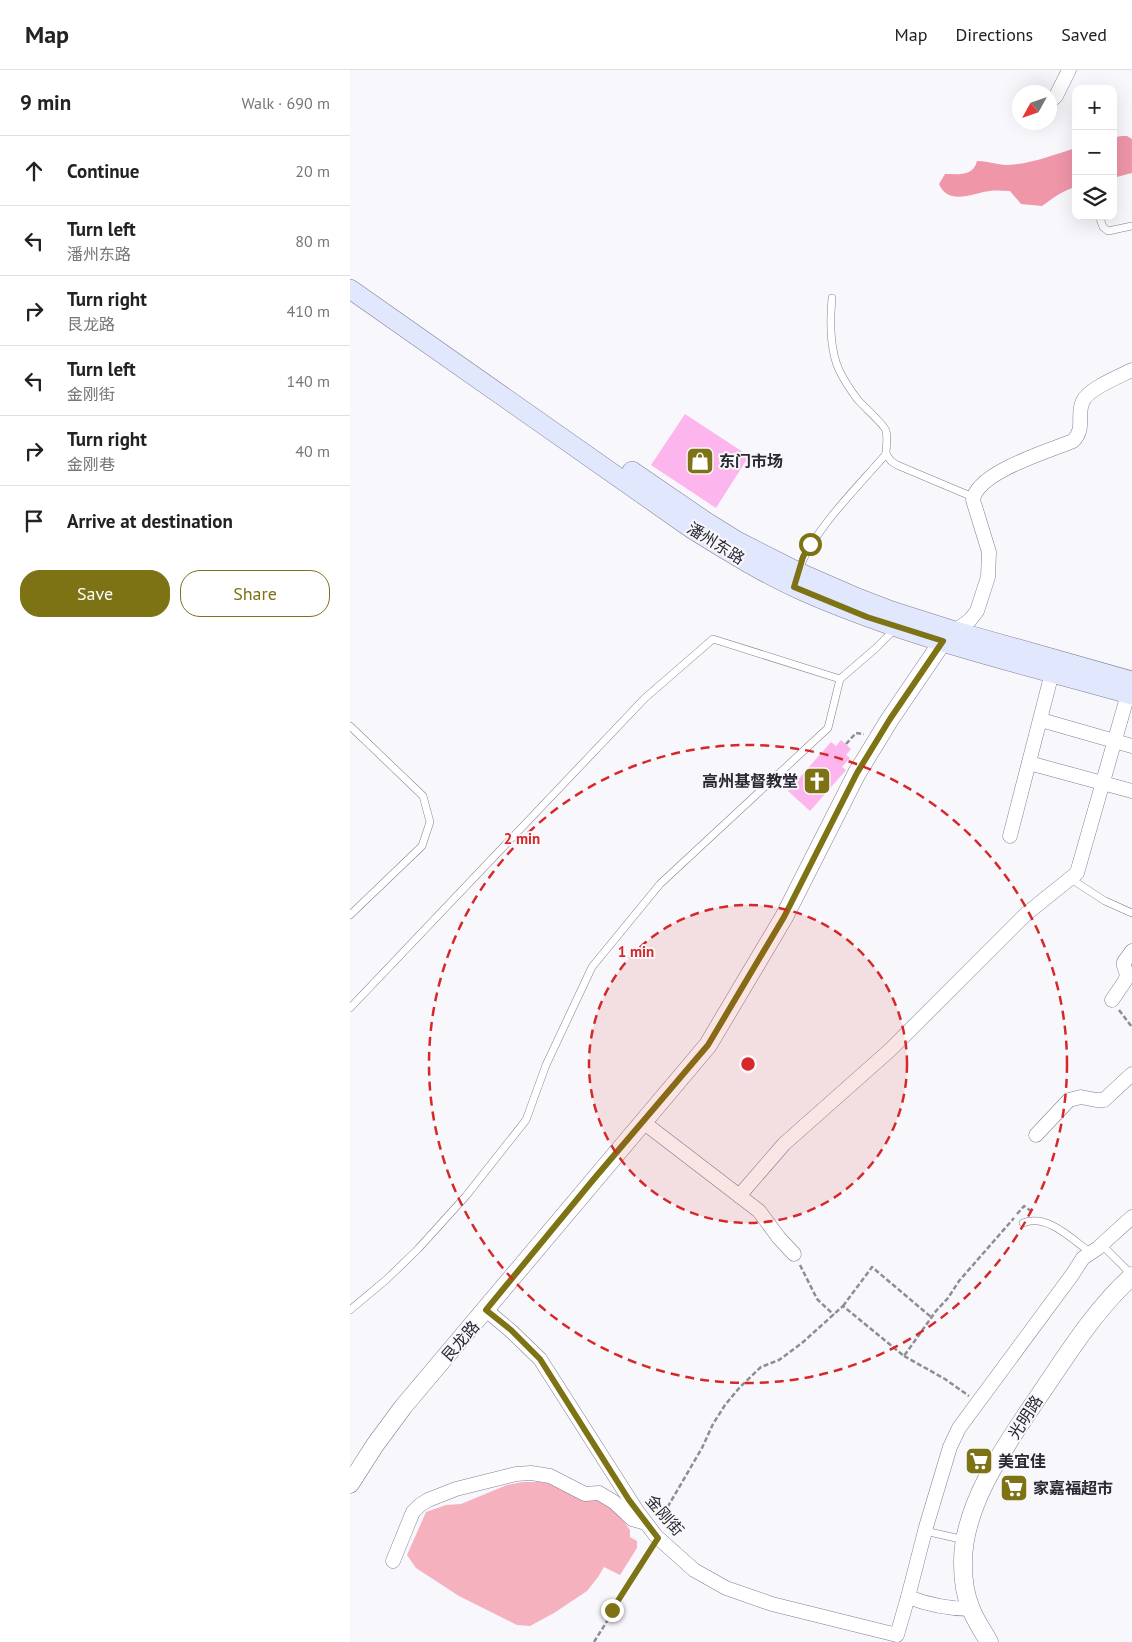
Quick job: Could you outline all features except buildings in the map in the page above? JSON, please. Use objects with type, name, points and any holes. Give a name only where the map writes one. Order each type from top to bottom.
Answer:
[{"type":"main road","name":"潘州东路","points":[[350,275],[373,293],[705,520],[796,579],[867,617],[902,621],[1131,688]]},
{"type":"main road","name":"潘州东路","points":[[350,289],[692,529],[726,551],[796,579]]},
{"type":"street","points":[[1057,94],[1069,70]]},
{"type":"street","points":[[949,636],[970,620],[977,611],[988,577],[989,552],[973,497],[988,480],[1024,459],[1073,441],[1080,430],[1080,409],[1085,397],[1132,370]]},
{"type":"street","name":"艮龙路","points":[[350,1484],[375,1445],[403,1407],[708,1045],[784,917],[861,766],[890,719],[949,636]]},
{"type":"street","points":[[1010,836],[1054,666]]},
{"type":"street","points":[[739,1196],[784,1144],[890,1050],[1026,914],[1072,879],[1078,870],[1131,688]]},
{"type":"street","points":[[1040,720],[1132,746]]},
{"type":"street","points":[[1029,763],[1132,791]]},
{"type":"street","points":[[1112,1000],[1125,981],[1127,974],[1124,962],[1132,951]]},
{"type":"street","points":[[1036,1135],[1069,1100],[1081,1097],[1104,1100],[1132,1074]]},
{"type":"street","points":[[643,1122],[759,1211],[779,1238],[794,1254]]},
{"type":"street","points":[[971,1609],[939,1606],[908,1597],[950,1447],[959,1428],[1072,1275],[1078,1263],[1132,1217]]},
{"type":"street","name":"光明路","points":[[989,1642],[971,1609],[965,1588],[962,1564],[970,1518],[984,1485],[1011,1438],[1073,1344],[1132,1276]]},
{"type":"street","name":"金刚街","points":[[486,1310],[511,1330],[540,1359],[629,1500],[652,1531],[694,1570],[726,1588],[772,1604],[897,1635],[908,1597]]},
{"type":"street","points":[[393,1561],[413,1512],[420,1505],[456,1488],[516,1474],[531,1473],[550,1476],[585,1494],[599,1493],[614,1502],[632,1520],[652,1531]]},
{"type":"lane","points":[[1100,220],[1103,227],[1108,231],[1132,226]]},
{"type":"lane","points":[[832,298],[830,321],[832,343],[839,369],[857,398],[886,430],[886,454],[897,465],[973,497]]},
{"type":"lane","points":[[796,579],[803,557],[810,544],[886,454]]},
{"type":"lane","points":[[350,1310],[387,1279],[418,1249],[466,1196],[526,1120],[546,1064],[592,967],[660,884],[828,728],[840,679],[876,648],[902,621]]},
{"type":"lane","points":[[350,1008],[645,698],[713,639],[840,679]]},
{"type":"lane","points":[[350,726],[423,796],[430,822],[422,846],[350,915]]},
{"type":"lane","points":[[1072,879],[1105,901],[1132,913]]},
{"type":"lane","points":[[1023,1223],[1036,1220],[1048,1224],[1096,1249],[1132,1276]]},
{"type":"lane","points":[[925,1532],[965,1540]]},
{"type":"path","points":[[846,744],[856,733]]},
{"type":"path","points":[[1112,1000],[1112,1003],[1132,1026]]},
{"type":"path","points":[[904,1356],[931,1317],[948,1298],[958,1281],[1024,1206],[1048,1224]]},
{"type":"path","points":[[794,1254],[817,1299],[834,1315]]},
{"type":"path","points":[[594,1642],[652,1531],[702,1448],[713,1424],[740,1386],[761,1367],[779,1360],[802,1343],[834,1315],[872,1267],[931,1317]]},
{"type":"path","points":[[843,1306],[904,1356],[945,1379],[978,1402]]},
{"type":"shaded area","points":[[1127,136],[1132,139],[1132,173],[1117,177],[1117,175],[1117,137]]},
{"type":"shaded area","points":[[1072,149],[1072,189],[1062,192],[1042,206],[1021,204],[1010,191],[992,191],[961,197],[948,195],[939,184],[945,174],[969,172],[977,161],[1014,165]]},
{"type":"shaded area","points":[[523,1482],[548,1483],[591,1498],[609,1502],[630,1530],[630,1537],[637,1541],[637,1548],[620,1575],[604,1567],[587,1591],[530,1626],[517,1625],[459,1596],[416,1568],[407,1555],[426,1512],[446,1505],[461,1504],[507,1485]]},
{"type":"place","name":"东门市场","points":[[700,461]]},
{"type":"place","name":"高州基督教堂","points":[[817,781]]},
{"type":"place","name":"美宜佳","points":[[979,1461]]},
{"type":"place","name":"家嘉福超市","points":[[1014,1488]]},
{"type":"route","points":[[612,1610],[658,1538],[636,1511],[540,1359],[511,1330],[486,1310],[708,1045],[784,917],[857,773],[890,719],[943,641],[867,617],[794,587],[803,557],[810,544]]}]
